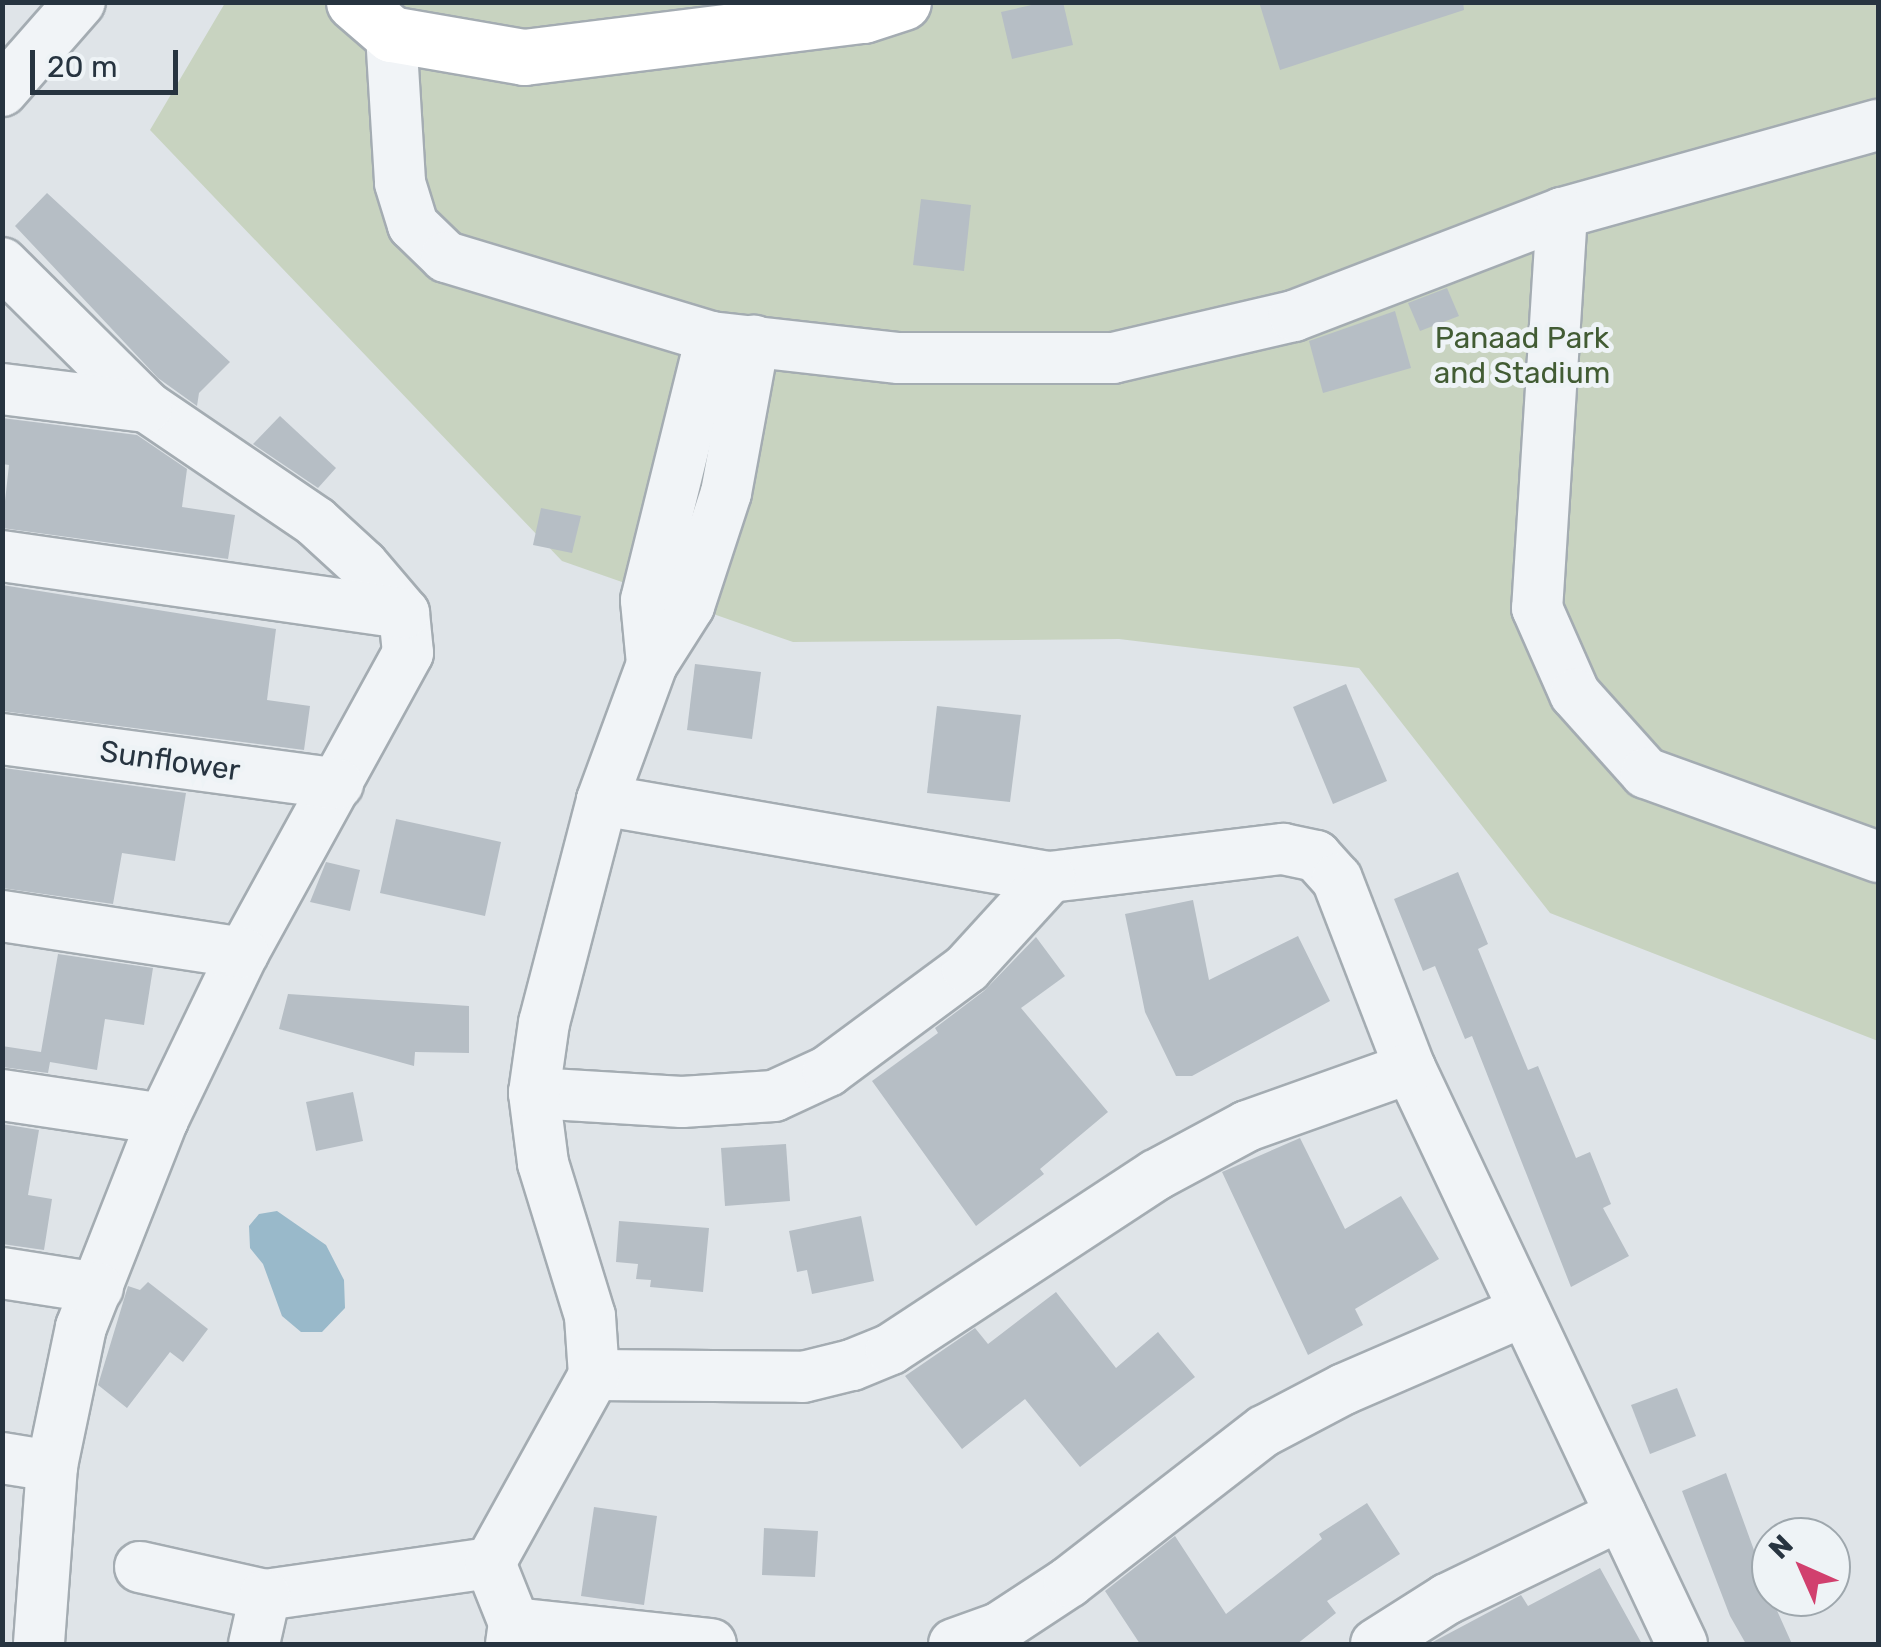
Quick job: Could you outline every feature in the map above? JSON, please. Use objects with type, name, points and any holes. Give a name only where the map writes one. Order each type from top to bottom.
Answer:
[{"type":"street","points":[[2,91],[80,2]]},
{"type":"street","points":[[904,2],[863,15],[524,57],[373,18],[400,183],[413,224],[446,257],[732,339],[899,358],[1113,358],[1294,316],[1562,212],[1878,124]]},
{"type":"street","points":[[1562,212],[1537,608],[1574,694],[1646,772],[1878,857]]},
{"type":"street","points":[[2,263],[147,407],[316,522],[404,613],[408,653],[243,954],[163,1119],[98,1288],[64,1383],[52,1466],[39,1644]]},
{"type":"street","points":[[710,1644],[513,1634],[490,1563],[594,1375],[590,1316],[543,1163],[534,1093],[544,1023],[602,800],[652,664],[690,606],[726,493],[732,339]]},
{"type":"street","points":[[2,389],[147,407]]},
{"type":"street","points":[[2,556],[404,613]]},
{"type":"street","name":"Sunflower","points":[[2,739],[338,784]]},
{"type":"street","points":[[602,800],[1050,877],[1283,848],[1316,856],[1337,879],[1410,1068],[1682,1644]]},
{"type":"street","points":[[534,1093],[682,1102],[774,1096],[828,1071],[968,968],[1050,877]]},
{"type":"street","points":[[2,916],[243,954]]},
{"type":"street","points":[[594,1375],[803,1376],[852,1366],[891,1349],[1156,1175],[1247,1126],[1410,1068]]},
{"type":"street","points":[[2,1095],[163,1119]]},
{"type":"street","points":[[2,1274],[98,1288]]},
{"type":"street","points":[[954,1644],[999,1628],[1069,1582],[1264,1432],[1344,1388],[1524,1311]]},
{"type":"street","points":[[2,1458],[52,1466]]},
{"type":"street","points":[[1376,1644],[1447,1599],[1621,1515]]},
{"type":"street","points":[[140,1567],[265,1595],[490,1563]]},
{"type":"street","points":[[254,1644],[265,1595]]},
{"type":"green space","name":"Panaad Park and Stadium","points":[[225,3],[1878,3],[1878,1041],[1550,913],[1359,668],[1119,639],[793,642],[562,561],[150,130]]},
{"type":"water","points":[[277,1211],[326,1245],[344,1280],[345,1308],[322,1332],[301,1332],[282,1316],[263,1264],[250,1248],[249,1226],[259,1214]]},
{"type":"building","points":[[1063,2],[1073,45],[1012,59],[1001,12]]},
{"type":"building","points":[[1259,2],[1463,2],[1464,10],[1280,70]]},
{"type":"building","points":[[47,193],[230,362],[199,393],[197,406],[158,378],[15,226]]},
{"type":"building","points":[[921,199],[971,205],[964,271],[913,265]]},
{"type":"building","points":[[1447,288],[1459,316],[1420,331],[1408,303]]},
{"type":"building","points":[[1395,311],[1411,368],[1323,393],[1309,341]]},
{"type":"building","points":[[280,416],[336,468],[318,488],[253,444]]},
{"type":"building","points":[[2,418],[137,435],[187,469],[182,507],[235,515],[228,559],[2,528],[9,465],[2,464]]},
{"type":"building","points":[[541,508],[581,516],[572,553],[533,545]]},
{"type":"building","points":[[2,585],[276,629],[267,700],[310,706],[304,750],[2,711]]},
{"type":"building","points":[[695,664],[761,672],[752,739],[687,730]]},
{"type":"building","points":[[1346,684],[1387,781],[1333,804],[1293,707]]},
{"type":"building","points":[[937,706],[1021,715],[1010,802],[927,793]]},
{"type":"building","points":[[4,768],[186,793],[175,861],[122,853],[113,904],[2,888]]},
{"type":"building","points":[[396,819],[501,842],[485,916],[380,893]]},
{"type":"building","points":[[326,862],[360,870],[350,911],[310,902]]},
{"type":"building","points":[[1458,872],[1488,944],[1478,949],[1528,1070],[1538,1066],[1576,1158],[1590,1152],[1611,1204],[1603,1208],[1629,1256],[1571,1287],[1472,1036],[1465,1039],[1435,966],[1423,971],[1394,899]]},
{"type":"building","points":[[1193,900],[1209,980],[1298,936],[1330,1001],[1192,1076],[1176,1076],[1145,1012],[1125,914]]},
{"type":"building","points":[[1036,937],[1065,976],[1021,1008],[1108,1112],[1040,1169],[1044,1174],[976,1226],[872,1081],[938,1033],[935,1028],[984,991]]},
{"type":"building","points":[[58,954],[153,968],[144,1025],[105,1019],[97,1070],[50,1062],[48,1073],[2,1067],[2,1046],[41,1052]]},
{"type":"building","points":[[288,994],[469,1006],[469,1053],[415,1052],[414,1066],[279,1029]]},
{"type":"building","points":[[353,1092],[363,1141],[316,1151],[306,1102]]},
{"type":"building","points":[[2,1124],[39,1130],[28,1195],[52,1199],[44,1250],[2,1244]]},
{"type":"building","points":[[1300,1138],[1345,1229],[1401,1196],[1439,1259],[1355,1309],[1363,1325],[1308,1355],[1222,1172]]},
{"type":"building","points":[[786,1144],[790,1201],[725,1206],[721,1148]]},
{"type":"building","points":[[861,1216],[874,1281],[812,1294],[807,1270],[797,1272],[789,1231]]},
{"type":"building","points":[[619,1221],[709,1228],[703,1292],[650,1287],[651,1280],[636,1279],[638,1264],[616,1262]]},
{"type":"building","points":[[148,1282],[208,1329],[183,1362],[170,1352],[127,1408],[98,1385],[128,1286],[140,1290]]},
{"type":"building","points":[[1056,1292],[1116,1368],[1158,1332],[1195,1377],[1080,1467],[1025,1399],[962,1449],[905,1376],[975,1328],[988,1344]]},
{"type":"building","points":[[1677,1388],[1696,1436],[1650,1454],[1631,1405]]},
{"type":"building","points":[[1726,1473],[1751,1542],[1751,1617],[1780,1617],[1792,1644],[1746,1644],[1730,1616],[1682,1491]]},
{"type":"building","points":[[1367,1503],[1400,1554],[1327,1601],[1336,1613],[1297,1644],[1140,1644],[1105,1591],[1175,1536],[1226,1614],[1322,1539],[1319,1534]]},
{"type":"building","points":[[594,1507],[657,1516],[644,1605],[581,1596]]},
{"type":"building","points":[[764,1528],[818,1531],[815,1577],[762,1575]]},
{"type":"building","points":[[1600,1568],[1642,1644],[1429,1644],[1521,1595],[1528,1606]]}]
